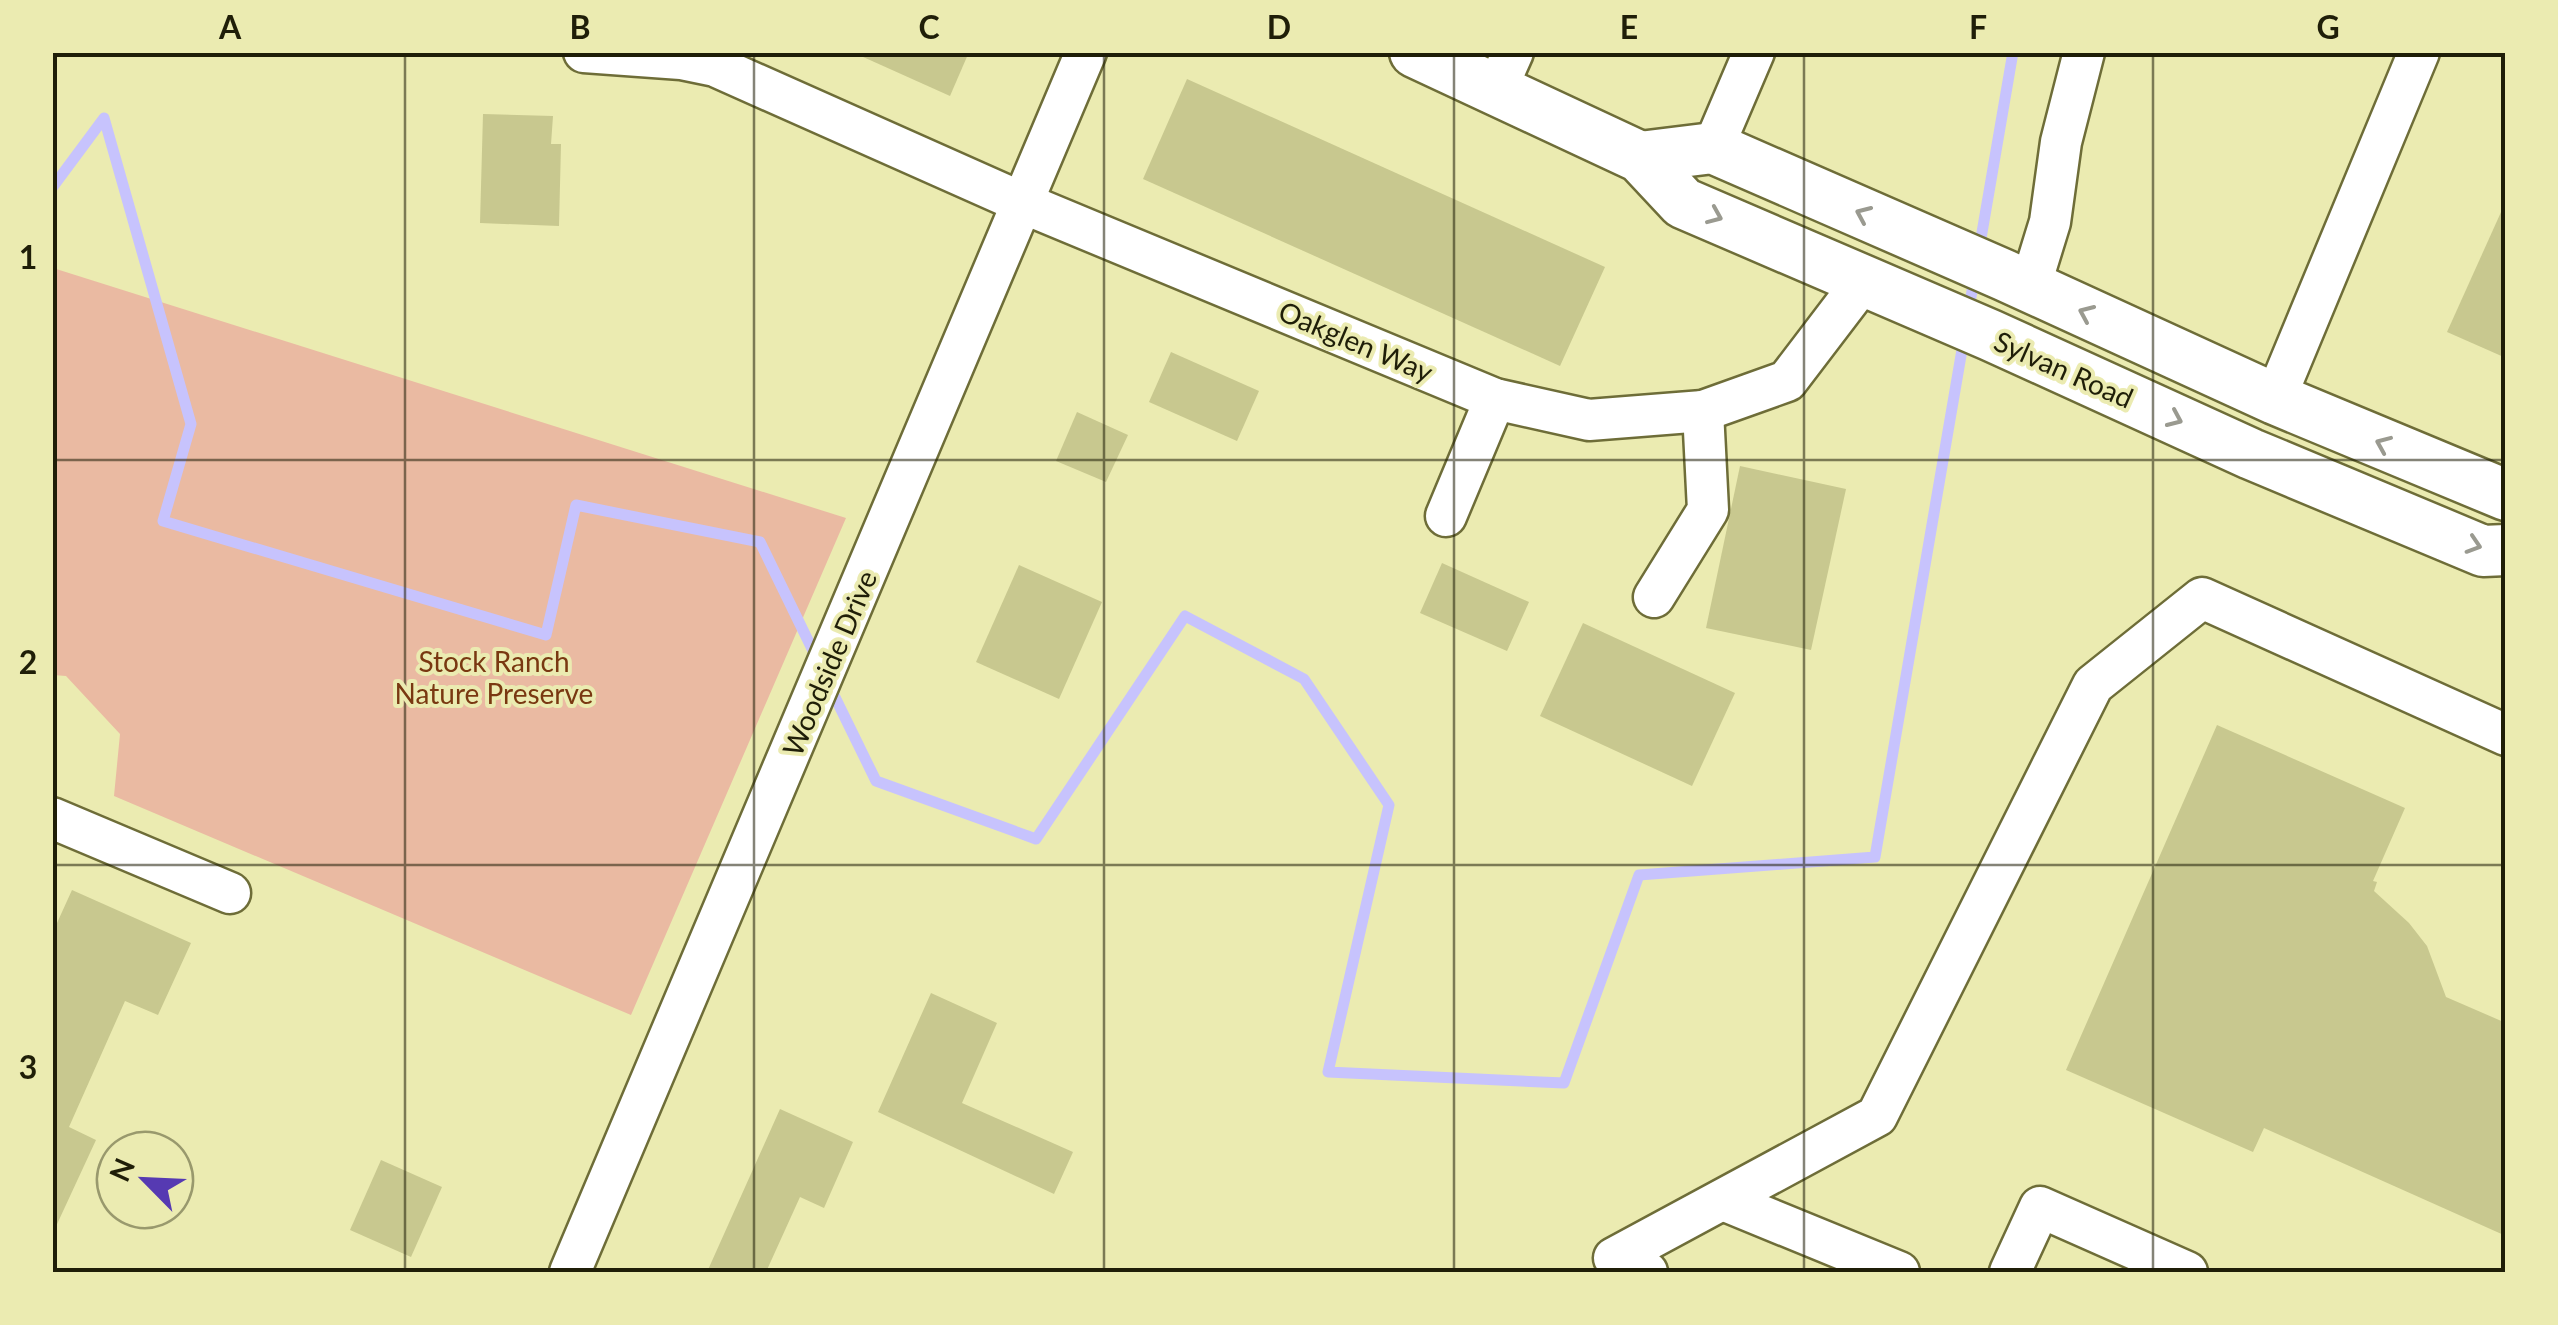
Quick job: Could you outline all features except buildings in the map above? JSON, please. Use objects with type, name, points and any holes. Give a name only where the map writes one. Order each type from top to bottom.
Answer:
[{"type":"main road","name":"Sylvan Road","points":[[1415,52],[1505,70],[1640,157],[1684,203],[2252,454],[2483,550],[2506,550]]},
{"type":"main road","points":[[1640,157],[1712,148],[2275,399],[2506,495]]},
{"type":"street","name":"Woodside Drive","points":[[570,1272],[1086,52]]},
{"type":"street","points":[[1712,148],[1754,52]]},
{"type":"street","points":[[2017,281],[2050,222],[2062,142],[2084,52]]},
{"type":"street","points":[[2275,399],[2419,52]]},
{"type":"street","name":"Oakglen Way","points":[[585,53],[682,59],[716,66],[1023,203],[1495,399],[1589,420],[1702,411],[1787,382],[1864,280]]},
{"type":"street","points":[[1446,516],[1495,399]]},
{"type":"street","points":[[1654,597],[1708,510],[1702,411]]},
{"type":"street","points":[[1646,1272],[1614,1258],[1877,1116],[2093,685],[2202,598],[2506,735]]},
{"type":"street","points":[[52,818],[230,893]]},
{"type":"street","points":[[1724,1200],[1899,1272]]},
{"type":"street","points":[[2010,1272],[2040,1207],[2187,1272]]},
{"type":"green space","name":"Stock Ranch Nature Preserve","points":[[53,268],[846,518],[631,1015],[114,796],[120,734],[66,676],[53,675]]},
{"type":"waterway","points":[[1979,250],[2013,52]]},
{"type":"waterway","points":[[52,188],[104,118],[191,424],[163,521],[546,635],[576,505],[760,542],[818,661]]},
{"type":"waterway","points":[[1968,314],[1975,274]]},
{"type":"waterway","points":[[830,687],[876,781],[1036,839],[1185,616],[1304,679],[1389,805],[1328,1072],[1564,1083],[1639,875],[1875,857],[1964,338]]}]
